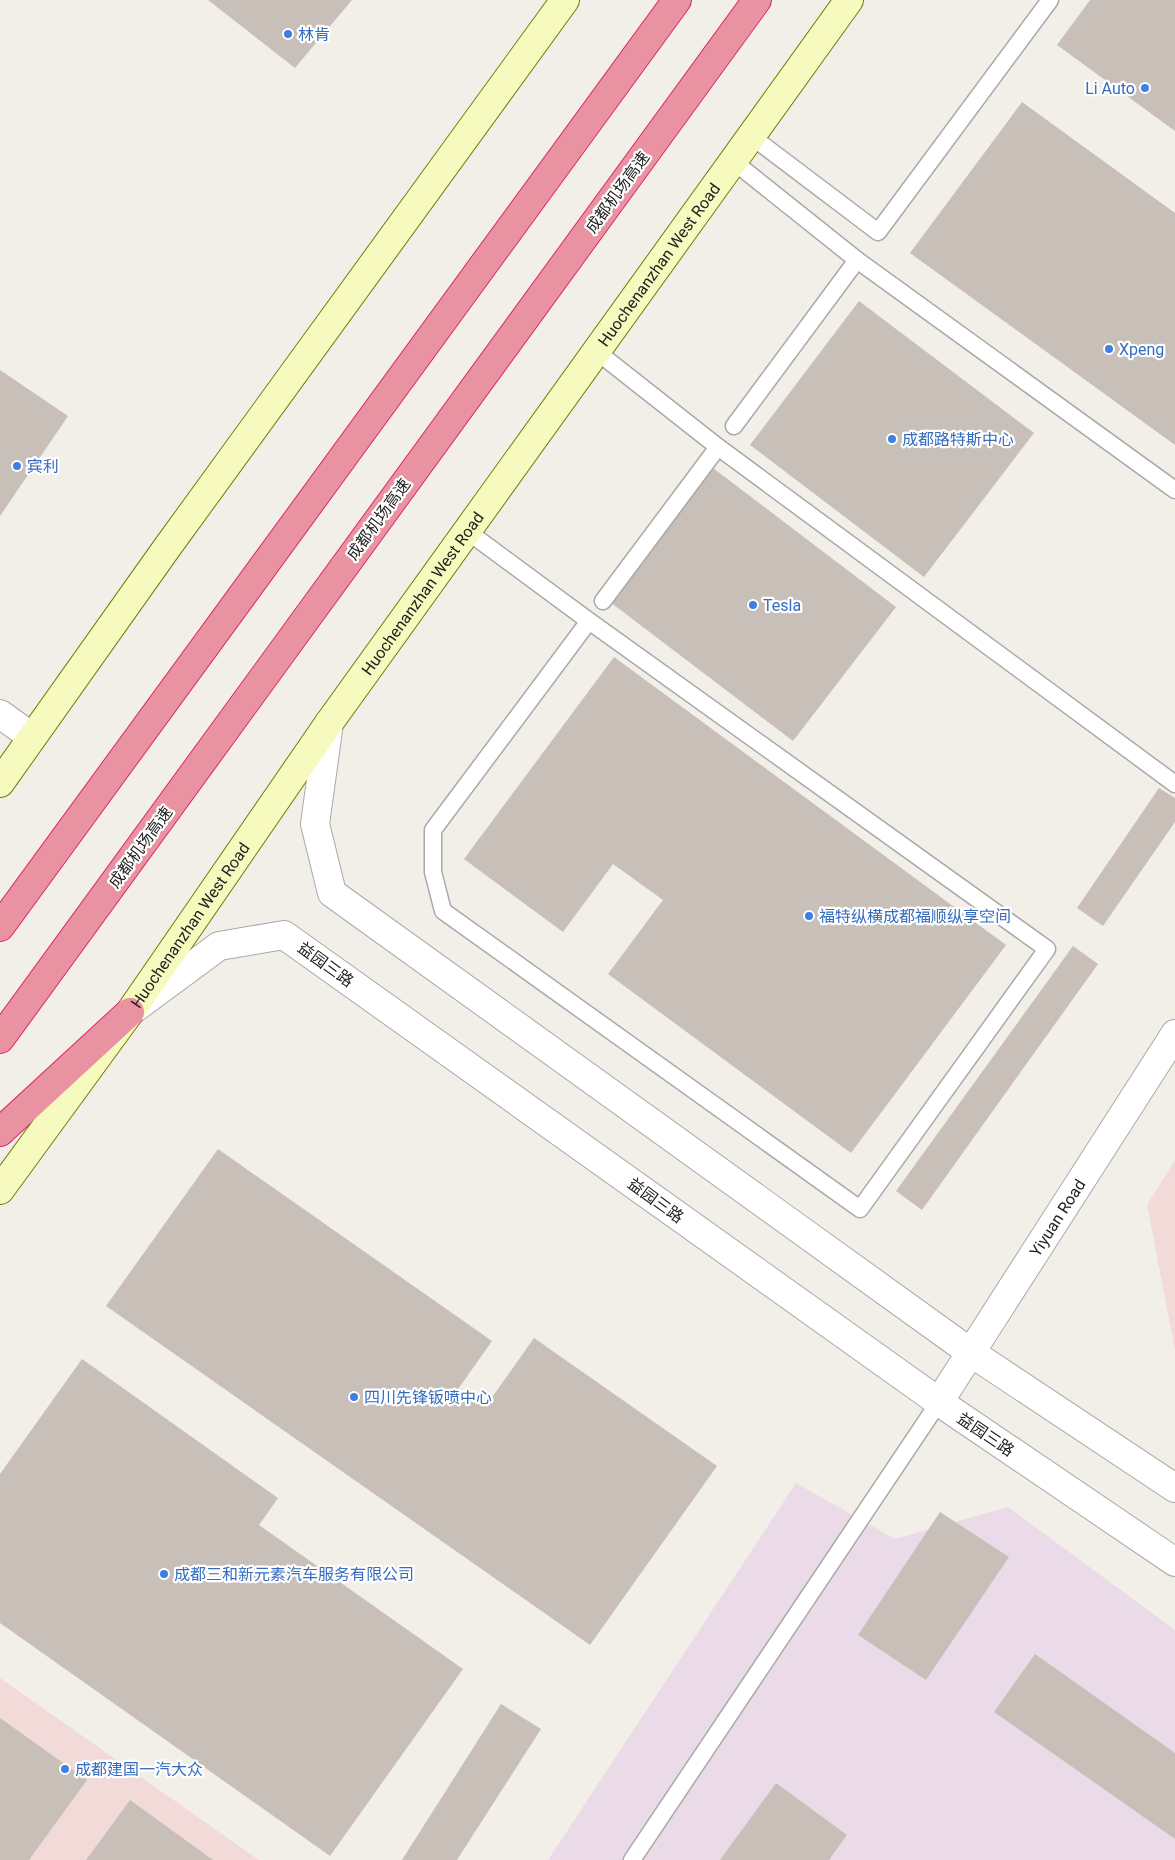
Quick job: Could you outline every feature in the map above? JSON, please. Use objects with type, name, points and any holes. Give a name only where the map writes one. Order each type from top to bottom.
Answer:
[{"type":"highway","points":[[0,927],[677,0]]},
{"type":"highway","name":"成都机场高速","points":[[0,1039],[757,0]]},
{"type":"highway","points":[[0,1132],[130,1012]]},
{"type":"main road","points":[[0,783],[166,549],[565,0]]},
{"type":"main road","name":"Huochenanzhan West Road","points":[[0,1190],[130,1012],[329,723],[849,0]]},
{"type":"street","points":[[0,714],[32,737]]},
{"type":"street","points":[[329,723],[316,824],[332,893],[970,1352],[1175,1488]]},
{"type":"street","name":"益园三路","points":[[130,1012],[219,946],[284,934],[939,1402],[1175,1562]]},
{"type":"street","name":"Yiyuan Road","points":[[939,1402],[1175,1034]]},
{"type":"lane","points":[[751,136],[878,232],[1050,0]]},
{"type":"lane","points":[[733,162],[857,260],[1175,490]]},
{"type":"lane","points":[[734,426],[857,260]]},
{"type":"lane","points":[[596,351],[718,447],[1175,784]]},
{"type":"lane","points":[[604,601],[718,447]]},
{"type":"lane","points":[[467,531],[589,621],[1047,949],[860,1209],[443,912],[433,872],[433,830],[589,621]]},
{"type":"lane","points":[[632,1860],[939,1402]]},
{"type":"shaded area","points":[[1175,1160],[1175,1350],[1147,1205]]},
{"type":"shaded area","points":[[796,1483],[895,1539],[1008,1507],[1175,1630],[1175,1860],[548,1860]]},
{"type":"shaded area","name":"成都建国一汽大众","points":[[0,1678],[259,1860],[0,1860]]},
{"type":"building","name":"林肯","points":[[208,0],[352,0],[295,68]]},
{"type":"building","name":"Li Auto","points":[[1090,0],[1175,0],[1175,131],[1057,45]]},
{"type":"building","name":"Xpeng","points":[[1022,102],[1175,213],[1175,445],[910,253]]},
{"type":"building","name":"成都路特斯中心","points":[[859,301],[1034,433],[924,577],[750,445]]},
{"type":"building","name":"宾利","points":[[0,370],[68,416],[0,516]]},
{"type":"building","name":"Tesla","points":[[713,468],[896,607],[793,741],[610,602]]},
{"type":"building","name":"福特纵横成都福顺纵享空间","points":[[614,657],[1006,945],[851,1153],[608,974],[663,900],[613,864],[563,932],[464,859]]},
{"type":"building","points":[[1159,788],[1175,798],[1175,822],[1103,926],[1077,908]]},
{"type":"building","points":[[1073,946],[1098,964],[922,1210],[896,1191]]},
{"type":"building","name":"四川先锋钣喷中心","points":[[218,1149],[492,1341],[456,1392],[488,1403],[534,1338],[717,1466],[590,1645],[106,1306]]},
{"type":"building","name":"成都三和新元素汽车服务有限公司","points":[[82,1359],[278,1498],[259,1525],[463,1669],[330,1856],[0,1623],[0,1474]]},
{"type":"building","points":[[940,1512],[1009,1557],[926,1680],[858,1635]]},
{"type":"building","points":[[1035,1654],[1175,1753],[1175,1839],[994,1712]]},
{"type":"building","points":[[501,1704],[541,1729],[457,1860],[402,1860]]},
{"type":"building","points":[[0,1718],[87,1780],[29,1860],[0,1860]]},
{"type":"building","points":[[776,1783],[847,1835],[829,1860],[720,1860]]},
{"type":"building","points":[[130,1800],[213,1860],[86,1860]]},
{"type":"place","name":"林肯","points":[[288,34]]},
{"type":"place","name":"Li Auto","points":[[1145,88]]},
{"type":"place","name":"Xpeng","points":[[1109,349]]},
{"type":"place","name":"成都路特斯中心","points":[[892,439]]},
{"type":"place","name":"宾利","points":[[17,466]]},
{"type":"place","name":"Tesla","points":[[753,605]]},
{"type":"place","name":"福特纵横成都福顺纵享空间","points":[[809,916]]},
{"type":"place","name":"四川先锋钣喷中心","points":[[354,1397]]},
{"type":"place","name":"成都三和新元素汽车服务有限公司","points":[[164,1574]]},
{"type":"place","name":"成都建国一汽大众","points":[[65,1769]]}]
